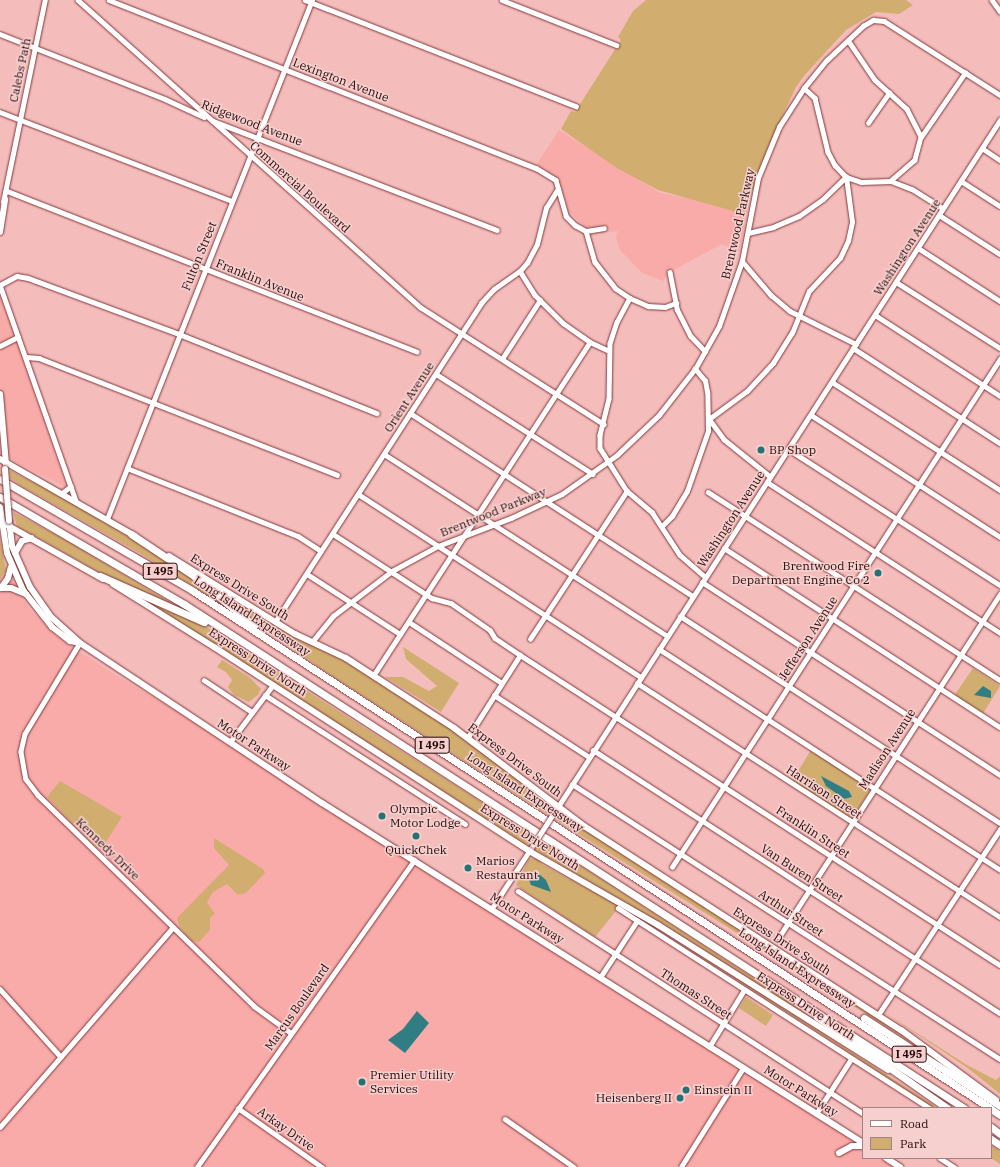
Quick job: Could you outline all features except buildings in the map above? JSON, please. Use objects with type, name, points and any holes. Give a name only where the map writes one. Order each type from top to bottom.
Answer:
[{"type":"highway","name":"Long Island Expressway","points":[[0,479],[139,558],[316,670],[989,1107]]},
{"type":"highway","name":"I 495","points":[[0,497],[131,571],[280,665],[962,1107]]},
{"type":"highway","points":[[131,534],[190,573],[264,634],[316,670]]},
{"type":"highway","points":[[100,576],[181,610],[280,665]]},
{"type":"highway","points":[[826,1001],[860,1016],[1000,1105]]},
{"type":"highway","points":[[807,1006],[820,1020],[900,1077]]},
{"type":"highway","name":"Express Drive North","points":[[900,1077],[945,1107]]},
{"type":"highway","points":[[992,1128],[1000,1134]]},
{"type":"main road","points":[[0,232],[5,199]]},
{"type":"main road","name":"Motor Parkway","points":[[0,394],[9,523],[15,554],[25,578],[50,616],[80,643],[230,742],[414,860],[601,976],[862,1144]]},
{"type":"main road","name":"Express Drive South","points":[[4,464],[62,493],[107,519],[275,622],[312,642],[335,652],[468,737],[558,807],[901,1030],[1000,1105]]},
{"type":"main road","name":"Motor Parkway","points":[[0,508],[4,541],[18,581],[52,627],[70,641],[80,643]]},
{"type":"main road","name":"Express Drive North","points":[[1,520],[9,523],[32,538],[100,576],[273,685],[529,851],[658,924],[866,1058],[900,1077]]},
{"type":"main road","points":[[15,554],[22,541],[32,538]]},
{"type":"main road","points":[[0,588],[8,578],[12,565]]},
{"type":"main road","points":[[0,588],[25,578]]},
{"type":"main road","points":[[0,588],[11,588],[27,595]]},
{"type":"main road","points":[[839,1153],[852,1146],[862,1145]]},
{"type":"main road","points":[[888,1159],[900,1167]]},
{"type":"street","name":"Calebs Path","points":[[0,214],[7,191],[45,0]]},
{"type":"street","name":"Commercial Boulevard","points":[[78,0],[420,307],[604,424]]},
{"type":"street","name":"Lexington Avenue","points":[[109,0],[536,168],[556,180],[558,189]]},
{"type":"street","points":[[305,0],[311,1],[576,106]]},
{"type":"street","points":[[502,0],[616,45]]},
{"type":"street","points":[[992,0],[1000,11]]},
{"type":"street","name":"Fulton Street","points":[[107,519],[311,1]]},
{"type":"street","name":"Brentwood Parkway","points":[[312,642],[322,627],[350,602],[392,572],[438,546],[547,502],[608,463],[659,415],[695,369],[724,313],[742,261],[748,233],[751,206],[763,163],[779,127],[804,88],[848,40],[873,20],[884,21],[965,73]]},
{"type":"street","name":"Ridgewood Avenue","points":[[0,34],[165,99],[210,120],[258,136],[497,230]]},
{"type":"street","points":[[848,40],[875,80],[906,109],[920,137]]},
{"type":"street","points":[[891,181],[914,160],[920,137],[965,73],[1000,95]]},
{"type":"street","points":[[804,88],[815,98],[827,148],[835,165],[846,177],[861,182],[891,181],[912,190],[943,208]]},
{"type":"street","points":[[868,123],[889,93]]},
{"type":"street","points":[[0,112],[232,201]]},
{"type":"street","name":"Washington Avenue","points":[[492,908],[1000,120]]},
{"type":"street","points":[[982,148],[1000,160]]},
{"type":"street","points":[[748,233],[773,227],[799,216],[823,199],[846,177]]},
{"type":"street","points":[[709,419],[737,400],[760,378],[779,354],[799,317],[810,291],[836,264],[848,241],[852,222],[846,177]]},
{"type":"street","points":[[961,181],[1000,206]]},
{"type":"street","points":[[558,189],[566,216],[575,225],[586,231],[604,228]]},
{"type":"street","name":"Orient Avenue","points":[[275,622],[486,296],[520,271],[533,252],[546,208],[558,189]]},
{"type":"street","name":"Franklin Avenue","points":[[7,191],[417,352]]},
{"type":"street","points":[[939,215],[1000,254]]},
{"type":"street","points":[[586,231],[589,246],[596,262],[609,281],[630,298],[657,308],[676,303]]},
{"type":"street","points":[[918,248],[1000,301]]},
{"type":"street","points":[[742,261],[771,295],[799,317],[830,330],[1000,443]]},
{"type":"street","points":[[520,271],[540,300],[563,323],[590,342],[609,351]]},
{"type":"street","points":[[670,272],[676,303],[686,327],[704,351]]},
{"type":"street","points":[[76,501],[0,285],[17,276],[28,278],[179,334],[377,413]]},
{"type":"street","points":[[896,282],[1000,348]]},
{"type":"street","points":[[630,298],[617,322],[609,351],[609,399],[600,448],[608,463],[627,491],[652,512],[663,525],[680,555],[705,577]]},
{"type":"street","points":[[502,359],[540,300]]},
{"type":"street","points":[[875,315],[1000,396]]},
{"type":"street","points":[[0,346],[18,337]]},
{"type":"street","points":[[373,676],[590,342]]},
{"type":"street","points":[[26,357],[38,358],[337,475]]},
{"type":"street","name":"Jefferson Avenue","points":[[672,867],[1000,358]]},
{"type":"street","points":[[663,525],[672,516],[687,491],[703,450],[709,419],[709,403],[705,381],[695,369]]},
{"type":"street","points":[[436,374],[593,474]]},
{"type":"street","points":[[832,382],[1000,490]]},
{"type":"street","points":[[410,413],[693,596]]},
{"type":"street","points":[[811,415],[1000,537]]},
{"type":"street","points":[[709,419],[724,440],[770,477]]},
{"type":"street","points":[[788,449],[1000,585]]},
{"type":"street","points":[[384,454],[667,636]]},
{"type":"street","points":[[127,468],[298,536],[321,552]]},
{"type":"street","points":[[767,482],[1000,633]]},
{"type":"street","points":[[62,493],[71,486]]},
{"type":"street","points":[[530,640],[627,491]]},
{"type":"street","points":[[708,492],[1000,680]]},
{"type":"street","points":[[358,494],[641,677]]},
{"type":"street","name":"Franklin Street","points":[[333,534],[426,594],[451,603],[490,630],[495,638],[520,655],[1000,965]]},
{"type":"street","points":[[724,548],[1000,727]]},
{"type":"street","points":[[307,574],[400,634]]},
{"type":"street","points":[[702,582],[1000,775]]},
{"type":"street","name":"Madison Avenue","points":[[779,936],[851,822],[1000,594]]},
{"type":"street","points":[[680,616],[1000,823]]},
{"type":"street","points":[[409,622],[502,683]]},
{"type":"street","name":"Kennedy Drive","points":[[80,643],[25,734],[20,752],[23,770],[40,797],[254,1006],[291,1033]]},
{"type":"street","points":[[659,649],[1000,870]]},
{"type":"street","points":[[468,737],[520,655]]},
{"type":"street","points":[[204,680],[252,712]]},
{"type":"street","name":"Harrison Street","points":[[637,683],[1000,917]]},
{"type":"street","points":[[230,742],[273,685]]},
{"type":"street","points":[[265,695],[465,824]]},
{"type":"street","points":[[494,695],[589,757]]},
{"type":"street","name":"Van Buren Street","points":[[593,750],[809,888],[1000,1013]]},
{"type":"street","name":"Arthur Street","points":[[572,784],[1000,1059]]},
{"type":"street","points":[[880,1012],[1000,829]]},
{"type":"street","name":"Marcus Boulevard","points":[[197,1167],[414,860]]},
{"type":"street","name":"Thomas Street","points":[[518,891],[615,955],[831,1091],[862,1112]]},
{"type":"street","points":[[618,908],[927,1107]]},
{"type":"street","points":[[601,976],[638,921]]},
{"type":"street","points":[[0,1127],[173,927]]},
{"type":"street","points":[[0,989],[61,1057]]},
{"type":"street","points":[[709,1047],[744,990]]},
{"type":"street","points":[[816,1114],[851,1059]]},
{"type":"street","points":[[681,1167],[743,1068]]},
{"type":"street","name":"Arkay Drive","points":[[238,1108],[322,1167]]},
{"type":"street","points":[[505,1119],[574,1167]]},
{"type":"street","points":[[942,1159],[954,1167]]},
{"type":"shaded area","points":[[559,130],[660,193],[747,209],[739,252],[722,244],[668,273],[663,281],[642,273],[620,250],[616,237],[618,231],[589,234],[586,228],[569,212],[559,179],[537,164]]},
{"type":"shaded area","points":[[0,292],[32,386],[67,488],[0,454]]},
{"type":"shaded area","points":[[0,536],[5,567],[29,608],[60,639],[119,677],[230,742],[862,1141],[862,1159],[890,1159],[903,1167],[0,1167]]},
{"type":"green space","points":[[646,0],[906,0],[913,5],[899,14],[876,12],[846,30],[804,76],[796,87],[768,147],[744,214],[658,190],[615,167],[561,129],[571,111],[575,112],[621,40],[618,37],[633,11]]},
{"type":"green space","points":[[9,470],[66,499],[184,570],[230,609],[136,551],[20,485],[10,478]]},
{"type":"green space","points":[[13,512],[62,538],[178,607],[97,571],[17,526]]},
{"type":"green space","points":[[0,540],[6,570],[0,579]]},
{"type":"green space","points":[[209,584],[339,656],[462,735],[551,807],[547,814],[332,676],[255,623]]},
{"type":"green space","points":[[137,595],[197,621],[533,835],[528,844],[525,844]]},
{"type":"green space","points":[[403,647],[459,683],[441,712],[385,677],[403,677],[429,691],[437,686],[406,659]]},
{"type":"green space","points":[[222,660],[249,677],[261,689],[258,695],[249,702],[234,695],[228,687],[232,680],[226,672],[217,667]]},
{"type":"green space","points":[[973,668],[1000,686],[982,715],[954,696]]},
{"type":"green space","points":[[811,750],[871,789],[851,819],[792,781]]},
{"type":"green space","points":[[60,781],[122,817],[102,848],[97,848],[47,797]]},
{"type":"green space","points":[[560,811],[897,1030],[927,1052],[555,819]]},
{"type":"green space","points":[[214,838],[263,869],[265,873],[246,893],[238,895],[227,884],[213,892],[207,902],[215,914],[210,918],[210,930],[199,942],[192,941],[180,928],[177,918],[229,865],[214,848]]},
{"type":"green space","points":[[541,840],[789,1001],[826,1028],[674,931],[538,852],[536,847]]},
{"type":"green space","points":[[536,858],[543,865],[620,906],[595,937],[516,885],[529,859]]},
{"type":"green space","points":[[651,924],[719,966],[936,1107],[932,1107]]},
{"type":"green space","points":[[746,997],[773,1015],[766,1026],[739,1008]]},
{"type":"green space","points":[[884,1012],[967,1065],[996,1080],[1000,1076],[1000,1094],[969,1069]]},
{"type":"green space","points":[[992,1146],[1000,1151],[1000,1164],[992,1159]]},
{"type":"water","points":[[983,686],[991,691],[991,698],[974,695]]},
{"type":"water","points":[[821,776],[849,791],[852,797],[844,799],[826,786]]},
{"type":"water","points":[[531,872],[540,875],[546,880],[551,892],[531,885],[527,875]]},
{"type":"water","points":[[417,1011],[429,1023],[405,1053],[388,1040],[403,1029]]},
{"type":"place","name":"BP Shop","points":[[761,450]]},
{"type":"place","name":"Brentwood Fire Department Engine Co 2","points":[[878,573]]},
{"type":"place","name":"Olympic Motor Lodge","points":[[382,816]]},
{"type":"place","name":"QuickChek","points":[[416,836]]},
{"type":"place","name":"Marios Restaurant","points":[[468,868]]},
{"type":"place","name":"Premier Utility Services","points":[[362,1082]]},
{"type":"place","name":"Einstein II","points":[[686,1090]]},
{"type":"place","name":"Heisenberg II","points":[[680,1098]]}]
